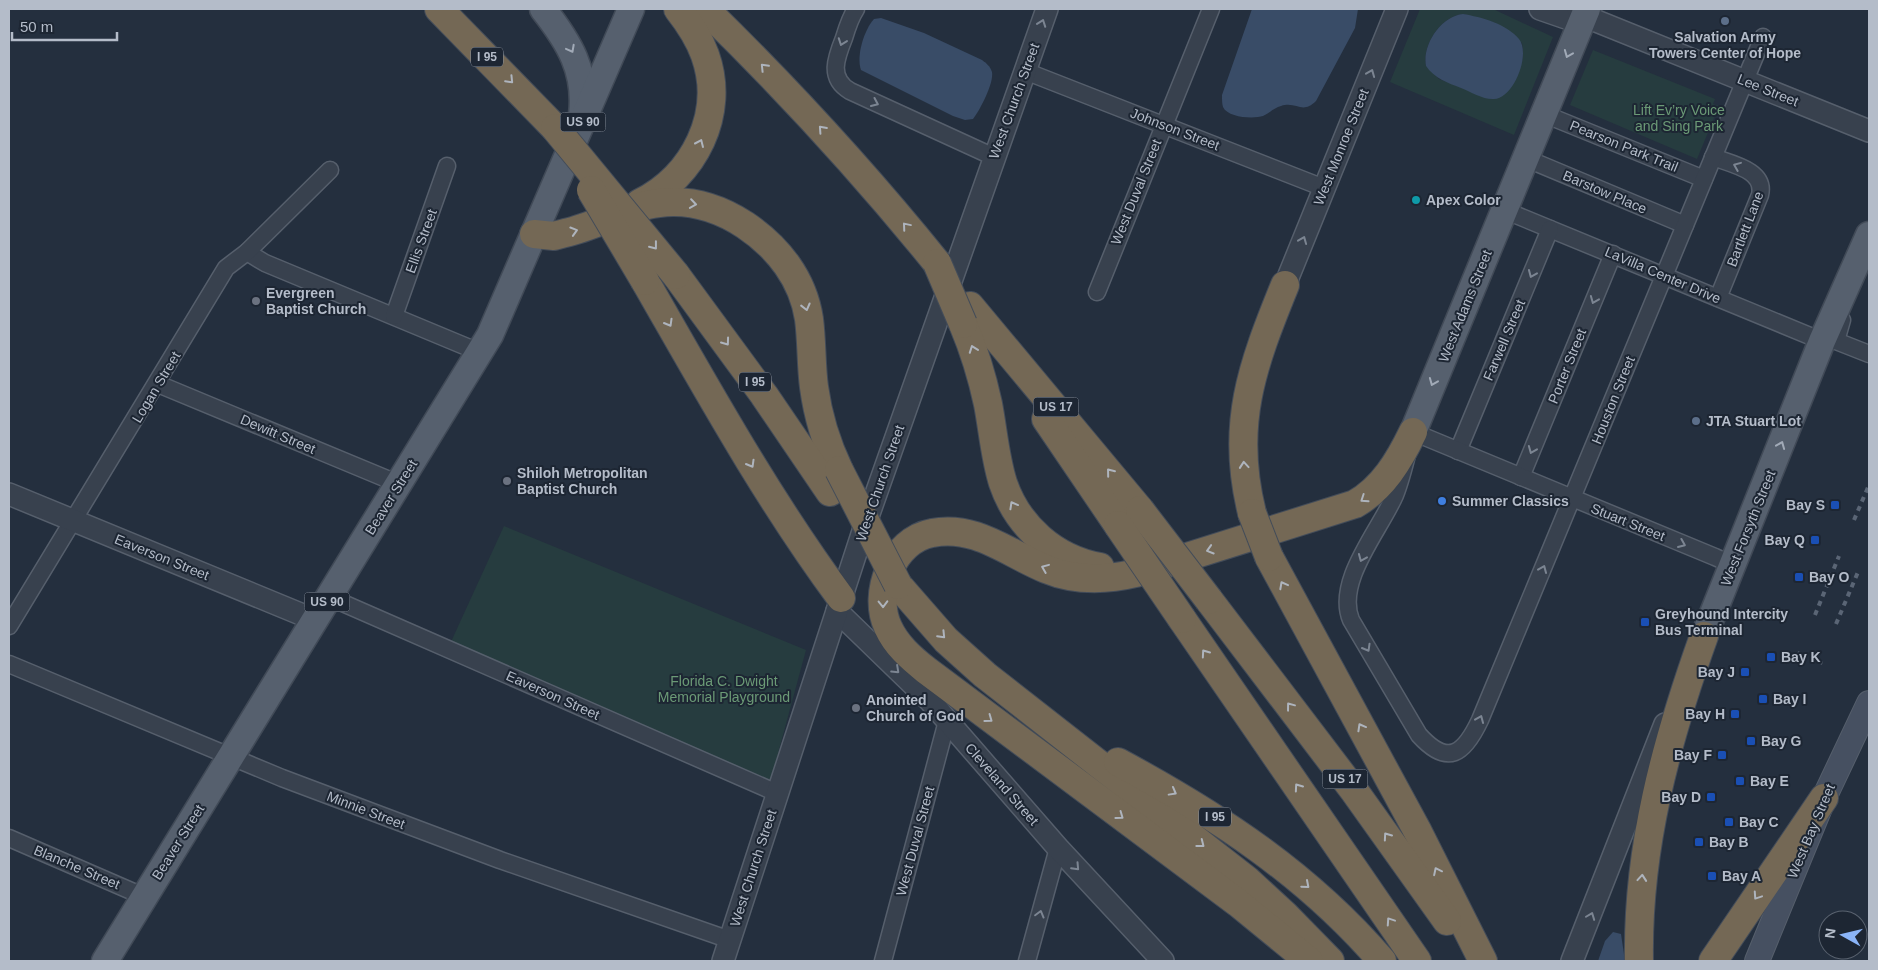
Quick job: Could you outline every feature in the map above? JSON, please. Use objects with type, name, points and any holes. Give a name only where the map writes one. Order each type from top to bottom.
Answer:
[{"type":"highway","name":"I 95","points":[[439,9],[534,105],[567,129],[764,395],[834,481],[898,585],[959,652],[1025,706],[1067,734],[1202,808],[1252,842],[1312,890],[1382,961]]},
{"type":"highway","points":[[612,217],[645,200],[675,179],[690,163],[705,130],[711,92],[709,69],[696,34],[678,9]]},
{"type":"highway","points":[[705,9],[796,100],[937,263],[966,315],[1118,525],[1417,961]]},
{"type":"highway","points":[[713,9],[732,35]]},
{"type":"highway","points":[[567,129],[645,281],[766,489],[839,604]]},
{"type":"highway","points":[[534,234],[565,234],[658,203],[703,206],[718,210],[737,220],[763,238],[782,257],[796,279],[806,304],[818,415],[828,445],[834,481]]},
{"type":"highway","points":[[1285,285],[1258,352],[1245,403],[1243,455],[1252,513],[1269,557],[1418,832],[1483,961]]},
{"type":"highway","points":[[966,315],[1004,483],[1011,503],[1022,519],[1050,546],[1065,556],[1085,563],[1120,569],[1161,565]]},
{"type":"highway","name":"US 17","points":[[966,315],[1140,510],[1355,792],[1476,961]]},
{"type":"highway","points":[[1309,961],[1245,908],[926,670],[896,641],[888,627],[883,610],[885,585],[900,552],[920,536],[938,532],[958,532],[979,537],[1047,569],[1078,577],[1113,577],[1161,565],[1355,504],[1366,498],[1384,480],[1413,432]]},
{"type":"highway","points":[[1639,961],[1640,898],[1650,818],[1673,731],[1704,636]]},
{"type":"highway","points":[[1025,706],[1247,880],[1298,927],[1330,961]]},
{"type":"highway","points":[[1713,961],[1824,798]]},
{"type":"main road","points":[[543,9],[570,45],[579,69],[583,98],[567,129]]},
{"type":"main road","name":"Beaver Street","points":[[105,961],[330,597],[498,319],[534,234],[567,129],[632,9]]},
{"type":"main road","name":"West Adams Street","points":[[1413,432],[1544,114],[1583,11]]},
{"type":"main road","name":"West Forsyth Street","points":[[1704,636],[1829,341],[1869,234]]},
{"type":"main road","name":"West Bay Street","points":[[1757,961],[1824,798],[1869,703]]},
{"type":"street","points":[[856,9],[836,58],[836,76],[842,86],[994,157]]},
{"type":"street","name":"West Church Street","points":[[723,961],[839,604],[1047,9]]},
{"type":"street","name":"West Duval Street","points":[[1097,292],[1211,9]]},
{"type":"street","name":"West Monroe Street","points":[[1285,285],[1397,9]]},
{"type":"street","name":"Lee Street","points":[[1540,9],[1566,18],[1583,11],[1869,130]]},
{"type":"street","name":"Houston Street","points":[[1450,755],[1466,745],[1476,729],[1763,37]]},
{"type":"street","name":"Johnson Street","points":[[1025,71],[1324,188]]},
{"type":"street","name":"Pearson Park Trail","points":[[1544,114],[1704,179]]},
{"type":"street","name":"Bartlett Lane","points":[[1713,157],[1756,175],[1761,185],[1760,195],[1718,298]]},
{"type":"street","name":"Barstow Place","points":[[1525,158],[1685,225]]},
{"type":"street","name":"Ellis Street","points":[[394,316],[447,166]]},
{"type":"street","name":"Logan Street","points":[[9,626],[158,384],[226,268],[247,252],[330,170]]},
{"type":"street","name":"LaVilla Center Drive","points":[[1504,210],[1718,298],[1829,341],[1869,354]]},
{"type":"street","name":"Farwell Street","points":[[1458,451],[1550,229]]},
{"type":"street","points":[[247,252],[265,263],[479,352]]},
{"type":"street","name":"Porter Street","points":[[1521,477],[1613,254]]},
{"type":"street","name":"Dewitt Street","points":[[158,384],[399,484]]},
{"type":"street","name":"Stuart Street","points":[[1413,432],[1733,565]]},
{"type":"street","name":"West Adams Street","points":[[1413,432],[1399,483],[1364,554],[1347,593],[1346,604],[1351,620],[1419,735],[1431,747],[1450,755]]},
{"type":"street","name":"Eaverson Street","points":[[9,494],[315,620]]},
{"type":"street","name":"Eaverson Street","points":[[330,597],[777,793]]},
{"type":"street","name":"Cleveland Street","points":[[839,604],[884,658],[927,698],[1058,848],[1163,961]]},
{"type":"street","name":"West Forsyth Street","points":[[1572,961],[1643,776],[1704,636]]},
{"type":"street","name":"Minnie Street","points":[[9,664],[230,757],[500,860],[730,940]]},
{"type":"street","name":"West Duval Street","points":[[883,961],[947,721]]},
{"type":"street","name":"Blanche Street","points":[[9,838],[145,897]]},
{"type":"street","points":[[1027,961],[1058,848]]},
{"type":"green space","points":[[1420,9],[1493,9],[1553,37],[1514,135],[1390,82]],"holes":[[[1463,14],[1495,23],[1522,43],[1523,53],[1520,68],[1516,75],[1493,99],[1439,79],[1426,66],[1427,49],[1430,41],[1447,20]]]},
{"type":"green space","name":"Lift Ev’ry Voice and Sing Park","points":[[1593,50],[1715,99],[1713,104],[1719,106],[1697,159],[1570,105]]},
{"type":"green space","name":"Florida C. Dwight Memorial Playground","points":[[504,526],[806,650],[770,783],[450,644]]},
{"type":"water","points":[[1252,9],[1358,9],[1355,28],[1316,101],[1311,105],[1307,107],[1281,106],[1263,116],[1254,117],[1235,115],[1226,111],[1223,107],[1222,95]]},
{"type":"water","points":[[1463,14],[1501,25],[1519,39],[1523,55],[1519,74],[1514,84],[1501,97],[1490,99],[1478,95],[1442,80],[1426,66],[1427,49],[1435,33],[1447,20]]},
{"type":"water","points":[[881,18],[924,33],[982,60],[988,65],[992,72],[991,83],[983,103],[973,119],[965,120],[953,116],[861,70],[860,51],[864,36],[874,19]]},
{"type":"water","points":[[1613,932],[1621,934],[1625,961],[1598,961],[1605,941]]},
{"type":"railway","points":[[1854,520],[1869,485]]},
{"type":"railway","points":[[1815,615],[1839,556]]},
{"type":"railway","points":[[1836,624],[1858,572]]},
{"type":"place","name":"Salvation Army Towers Center of Hope","points":[[1725,21]]},
{"type":"place","name":"Apex Color","points":[[1416,200]]},
{"type":"place","name":"Evergreen Baptist Church","points":[[256,301]]},
{"type":"place","name":"JTA Stuart Lot","points":[[1696,421]]},
{"type":"place","name":"Shiloh Metropolitan Baptist Church","points":[[507,481]]},
{"type":"place","name":"Summer Classics","points":[[1442,501]]},
{"type":"place","name":"Bay S","points":[[1835,505]]},
{"type":"place","name":"Bay Q","points":[[1815,540]]},
{"type":"place","name":"Bay O","points":[[1799,577]]},
{"type":"place","name":"Greyhound Intercity Bus Terminal","points":[[1645,622]]},
{"type":"place","name":"Bay K","points":[[1771,657]]},
{"type":"place","name":"Bay J","points":[[1745,672]]},
{"type":"place","name":"Bay I","points":[[1763,699]]},
{"type":"place","name":"Anointed Church of God","points":[[856,708]]},
{"type":"place","name":"Bay H","points":[[1735,714]]},
{"type":"place","name":"Bay G","points":[[1751,741]]},
{"type":"place","name":"Bay F","points":[[1722,755]]},
{"type":"place","name":"Bay E","points":[[1740,781]]},
{"type":"place","name":"Bay D","points":[[1711,797]]},
{"type":"place","name":"Bay C","points":[[1729,822]]},
{"type":"place","name":"Bay B","points":[[1699,842]]},
{"type":"place","name":"Bay A","points":[[1712,876]]}]
